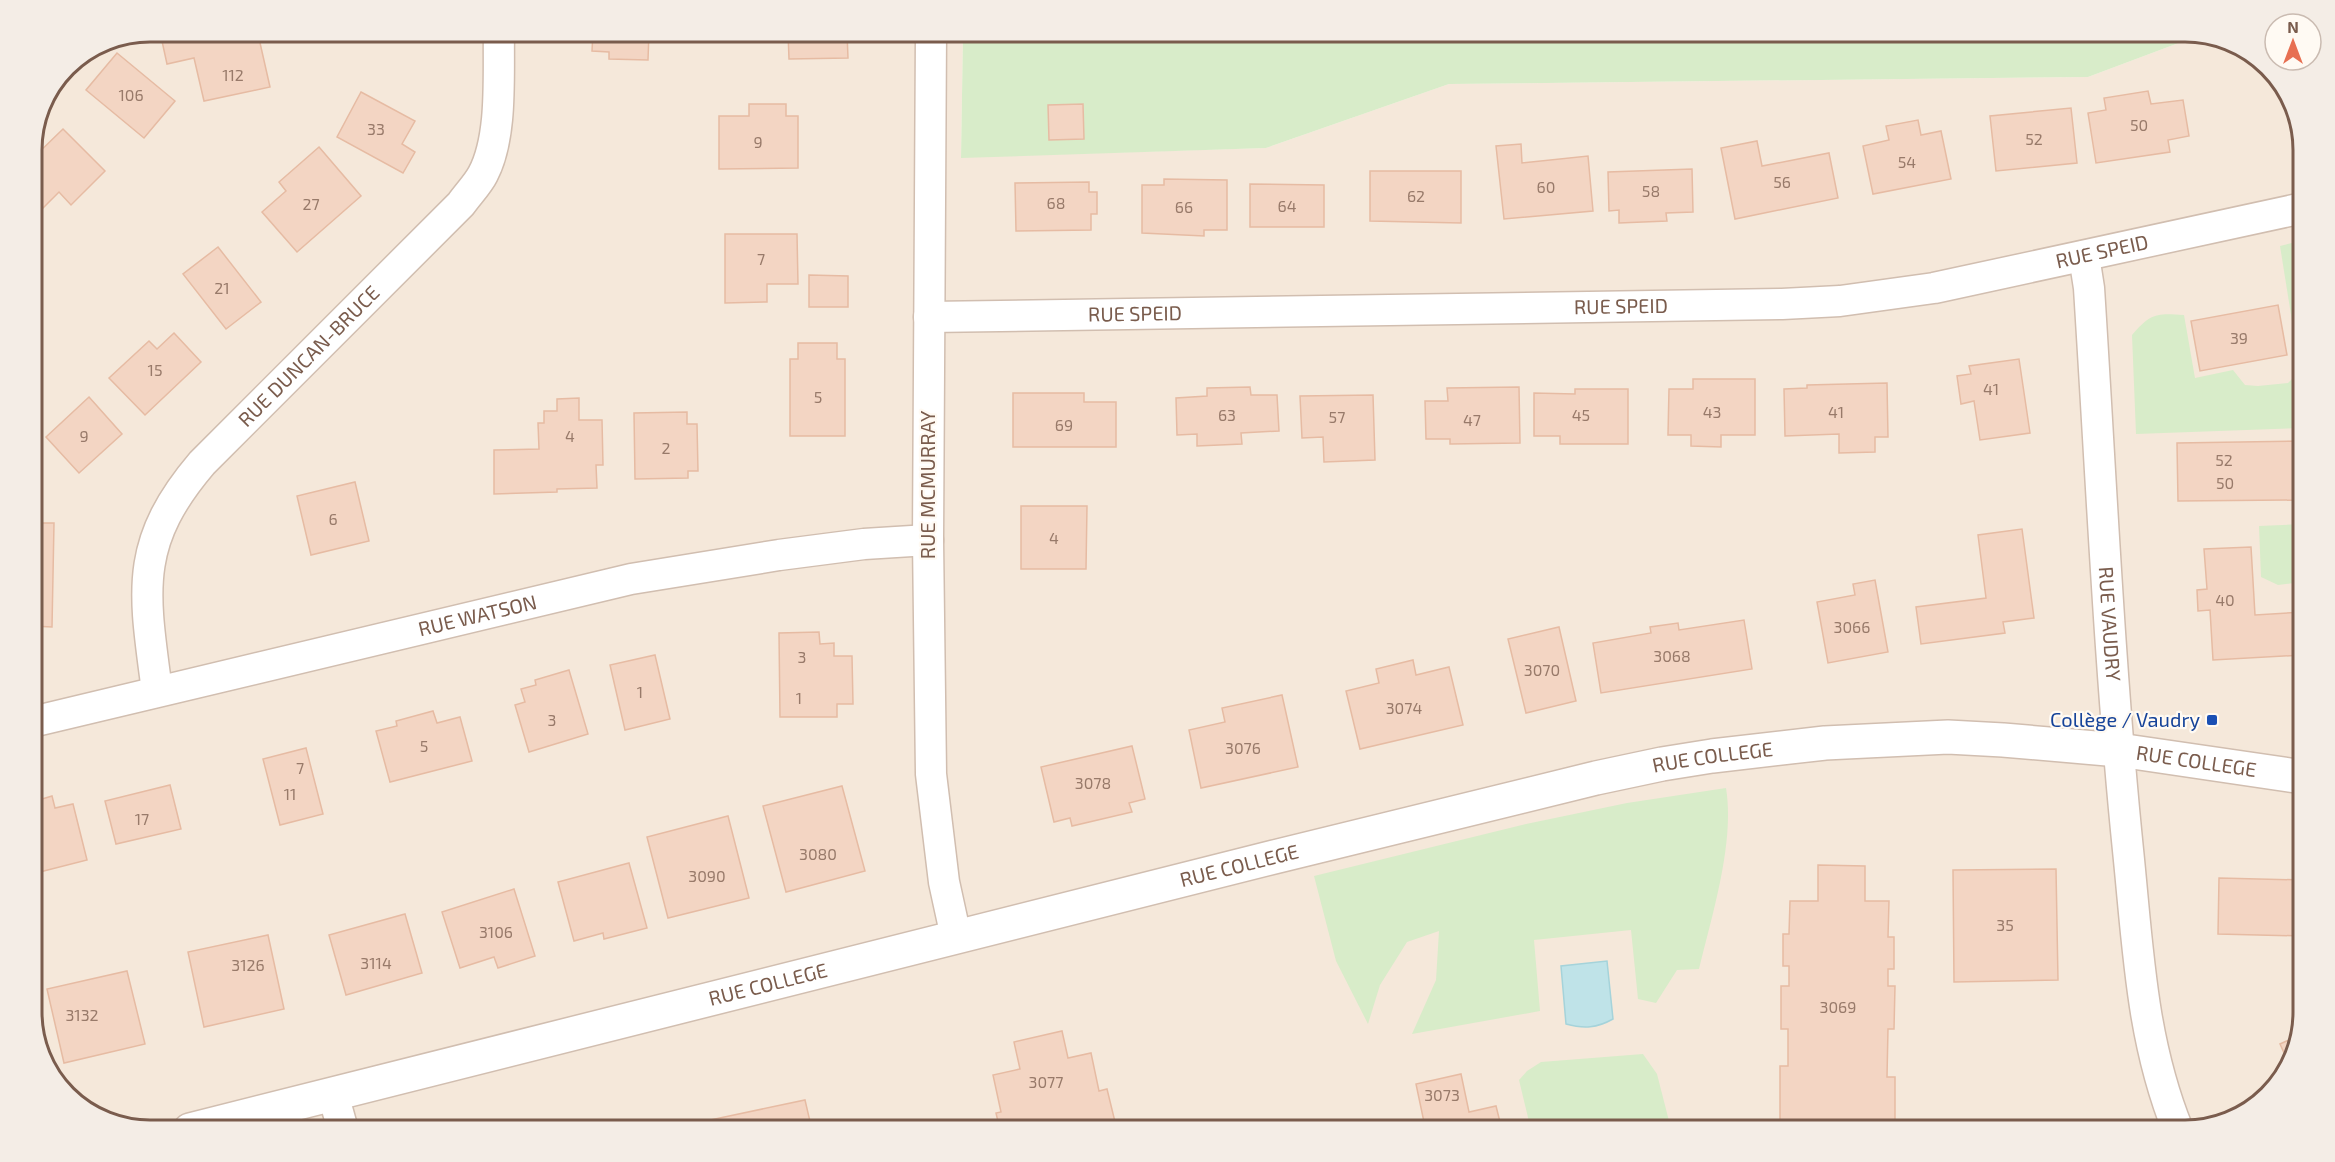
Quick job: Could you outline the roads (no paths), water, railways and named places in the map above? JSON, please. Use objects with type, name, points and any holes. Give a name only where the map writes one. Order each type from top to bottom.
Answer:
[{"type":"street","name":"RUE DUNCAN-BRUCE","points":[[157,690],[146,609],[148,563],[162,520],[182,488],[202,463],[461,204],[483,174],[492,144],[498,110],[499,42]]},
{"type":"street","name":"RUE MCMURRAY","points":[[931,42],[928,540],[931,774],[944,882],[956,937]]},
{"type":"street","name":"RUE SPEID","points":[[929,317],[1782,304],[1840,301],[1934,288],[2293,210]]},
{"type":"street","name":"RUE VAUDRY","points":[[2084,256],[2089,288],[2119,750],[2144,1011],[2163,1093],[2174,1120]]},
{"type":"street","name":"RUE WATSON","points":[[42,719],[157,690],[631,579],[779,555],[864,544],[928,540]]},
{"type":"street","name":"RUE COLLEGE","points":[[233,1120],[1596,778],[1712,756],[1825,743],[1948,737],[2014,740],[2119,750],[2293,776]]},
{"type":"street","points":[[333,1094],[340,1120]]},
{"type":"water","points":[[1607,961],[1613,1019],[1590,1027],[1566,1024],[1561,966]]},
{"type":"place","name":"Collège / Vaudry","points":[[2212,720]]}]
